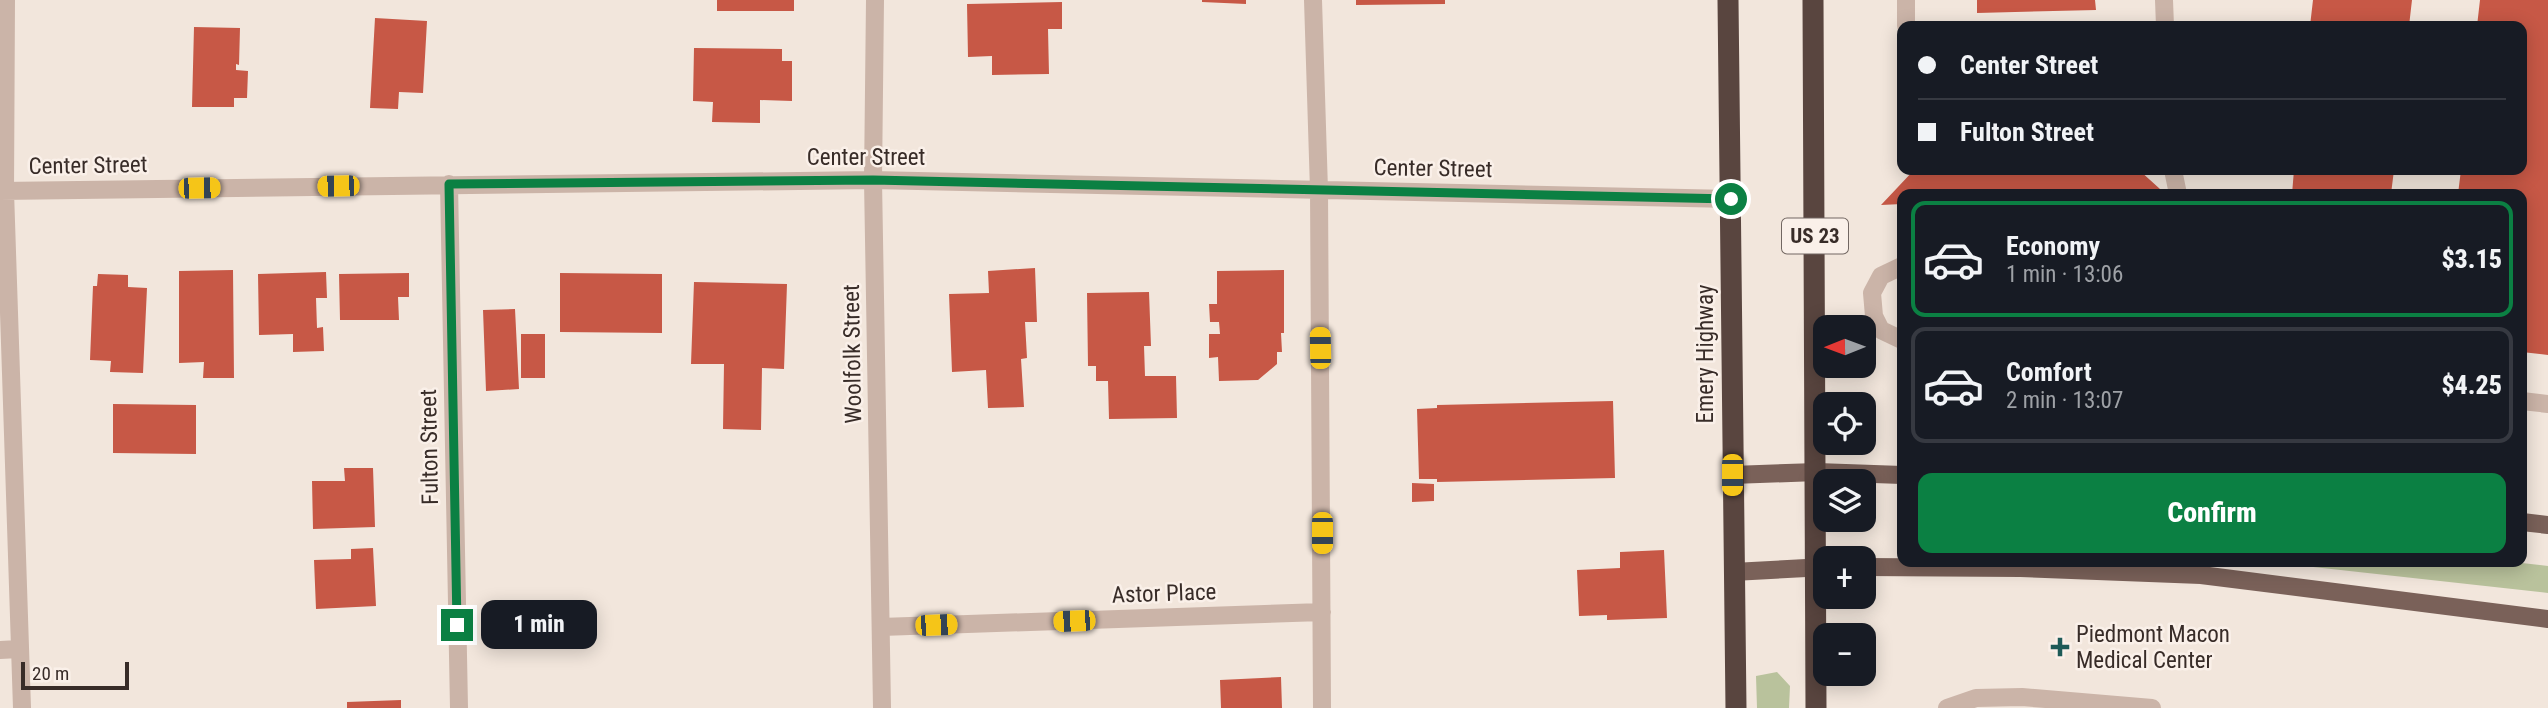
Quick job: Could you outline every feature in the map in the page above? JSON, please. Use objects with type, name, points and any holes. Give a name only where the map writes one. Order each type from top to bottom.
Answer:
[{"type":"highway","name":"Emery Highway","points":[[1728,0],[1736,708]]},
{"type":"highway","name":"US 23","points":[[1813,0],[1816,469]]},
{"type":"highway","name":"US 23","points":[[1816,708],[1819,609]]},
{"type":"main road","points":[[1732,475],[1813,472]]},
{"type":"main road","points":[[1876,474],[1897,475]]},
{"type":"main road","points":[[2527,523],[2548,525]]},
{"type":"main road","points":[[1733,572],[1813,567]]},
{"type":"main road","points":[[1876,567],[2021,568],[2201,575],[2548,619]]},
{"type":"street","points":[[6,0],[3,191],[22,708]]},
{"type":"street","name":"Woolfolk Street","points":[[875,0],[873,180],[882,708]]},
{"type":"street","points":[[1313,0],[1319,190],[1322,708]]},
{"type":"street","points":[[1906,0],[1906,21]]},
{"type":"street","points":[[2164,0],[2165,21]]},
{"type":"street","name":"Center Street","points":[[3,191],[873,180],[1731,199]]},
{"type":"street","name":"Fulton Street","points":[[449,184],[459,708]]},
{"type":"street","points":[[1897,269],[1881,276],[1872,293],[1874,316],[1881,330],[1897,338]]},
{"type":"street","points":[[2527,402],[2548,404]]},
{"type":"street","name":"Astor Place","points":[[881,627],[1322,612]]},
{"type":"street","points":[[0,650],[19,649]]},
{"type":"street","points":[[1947,708],[1976,698],[2022,703],[2152,708]]},
{"type":"green space","points":[[2527,564],[2548,566],[2548,593],[2312,567],[2527,567]]},
{"type":"green space","points":[[1777,672],[1790,686],[1789,708],[1757,708],[1756,676]]},
{"type":"building","points":[[717,0],[794,0],[794,11],[717,11]]},
{"type":"building","points":[[1246,0],[1246,4],[1202,2]]},
{"type":"building","points":[[1356,0],[1445,0],[1445,4],[1356,5]]},
{"type":"building","points":[[1977,0],[2095,0],[2096,10],[1977,13]]},
{"type":"building","points":[[2313,0],[2412,0],[2410,21],[2311,21]]},
{"type":"building","points":[[2480,0],[2548,0],[2548,355],[2527,353],[2527,189],[2459,189],[2460,175],[2527,175],[2527,21],[2478,21]]},
{"type":"building","points":[[1062,2],[1062,29],[1048,29],[1049,74],[992,75],[992,56],[968,57],[967,4]]},
{"type":"building","points":[[375,18],[427,21],[423,93],[399,92],[398,109],[370,108]]},
{"type":"building","points":[[194,27],[240,28],[239,65],[236,64],[236,70],[248,71],[247,98],[234,98],[234,107],[192,107]]},
{"type":"building","points":[[694,48],[782,49],[782,61],[792,61],[792,101],[760,100],[760,123],[712,122],[713,102],[693,101]]},
{"type":"building","points":[[1909,175],[2145,175],[2160,189],[1897,189],[1897,204],[1881,205]]},
{"type":"building","points":[[2294,175],[2393,175],[2392,189],[2292,189]]},
{"type":"building","points":[[1035,268],[1037,322],[1025,322],[1027,358],[1021,359],[1024,407],[988,408],[986,370],[952,372],[949,294],[989,293],[988,271]]},
{"type":"building","points":[[233,270],[234,378],[203,378],[204,362],[179,363],[179,271]]},
{"type":"building","points":[[1284,270],[1284,333],[1281,333],[1282,352],[1277,352],[1277,364],[1258,380],[1219,381],[1218,357],[1209,358],[1209,334],[1220,334],[1219,322],[1210,322],[1209,304],[1217,304],[1217,271]]},
{"type":"building","points":[[326,272],[327,298],[316,298],[317,328],[323,327],[324,351],[293,352],[293,334],[259,335],[258,274]]},
{"type":"building","points":[[409,273],[409,297],[398,297],[399,320],[340,320],[339,274]]},
{"type":"building","points":[[560,273],[662,274],[662,333],[560,332]]},
{"type":"building","points":[[98,274],[128,275],[128,287],[147,288],[143,373],[110,372],[111,361],[90,360],[93,286],[97,286]]},
{"type":"building","points":[[694,282],[787,284],[784,369],[762,368],[761,430],[723,429],[724,364],[691,364]]},
{"type":"building","points":[[1149,292],[1151,346],[1144,346],[1145,376],[1176,376],[1177,418],[1109,419],[1108,381],[1096,381],[1096,366],[1088,366],[1087,293]]},
{"type":"building","points":[[515,309],[519,389],[486,391],[483,310]]},
{"type":"building","points":[[521,334],[545,334],[545,378],[521,378]]},
{"type":"building","points":[[1613,401],[1615,478],[1437,482],[1437,479],[1419,479],[1417,409],[1437,408],[1437,405]]},
{"type":"building","points":[[113,404],[196,405],[196,454],[113,453]]},
{"type":"building","points":[[344,468],[373,468],[375,527],[313,529],[312,481],[345,481]]},
{"type":"building","points":[[1412,483],[1434,484],[1434,501],[1412,502]]},
{"type":"building","points":[[373,548],[376,606],[316,609],[314,560],[351,559],[351,549]]},
{"type":"building","points":[[1664,550],[1667,618],[1607,620],[1607,615],[1579,616],[1577,570],[1620,568],[1620,552]]},
{"type":"building","points":[[1281,677],[1282,708],[1221,708],[1220,680]]},
{"type":"building","points":[[401,700],[401,708],[347,708],[347,702]]},
{"type":"place","name":"Piedmont Macon Medical Center","points":[[2060,647]]},
{"type":"route","points":[[457,625],[449,184],[873,180],[1731,199]]}]
